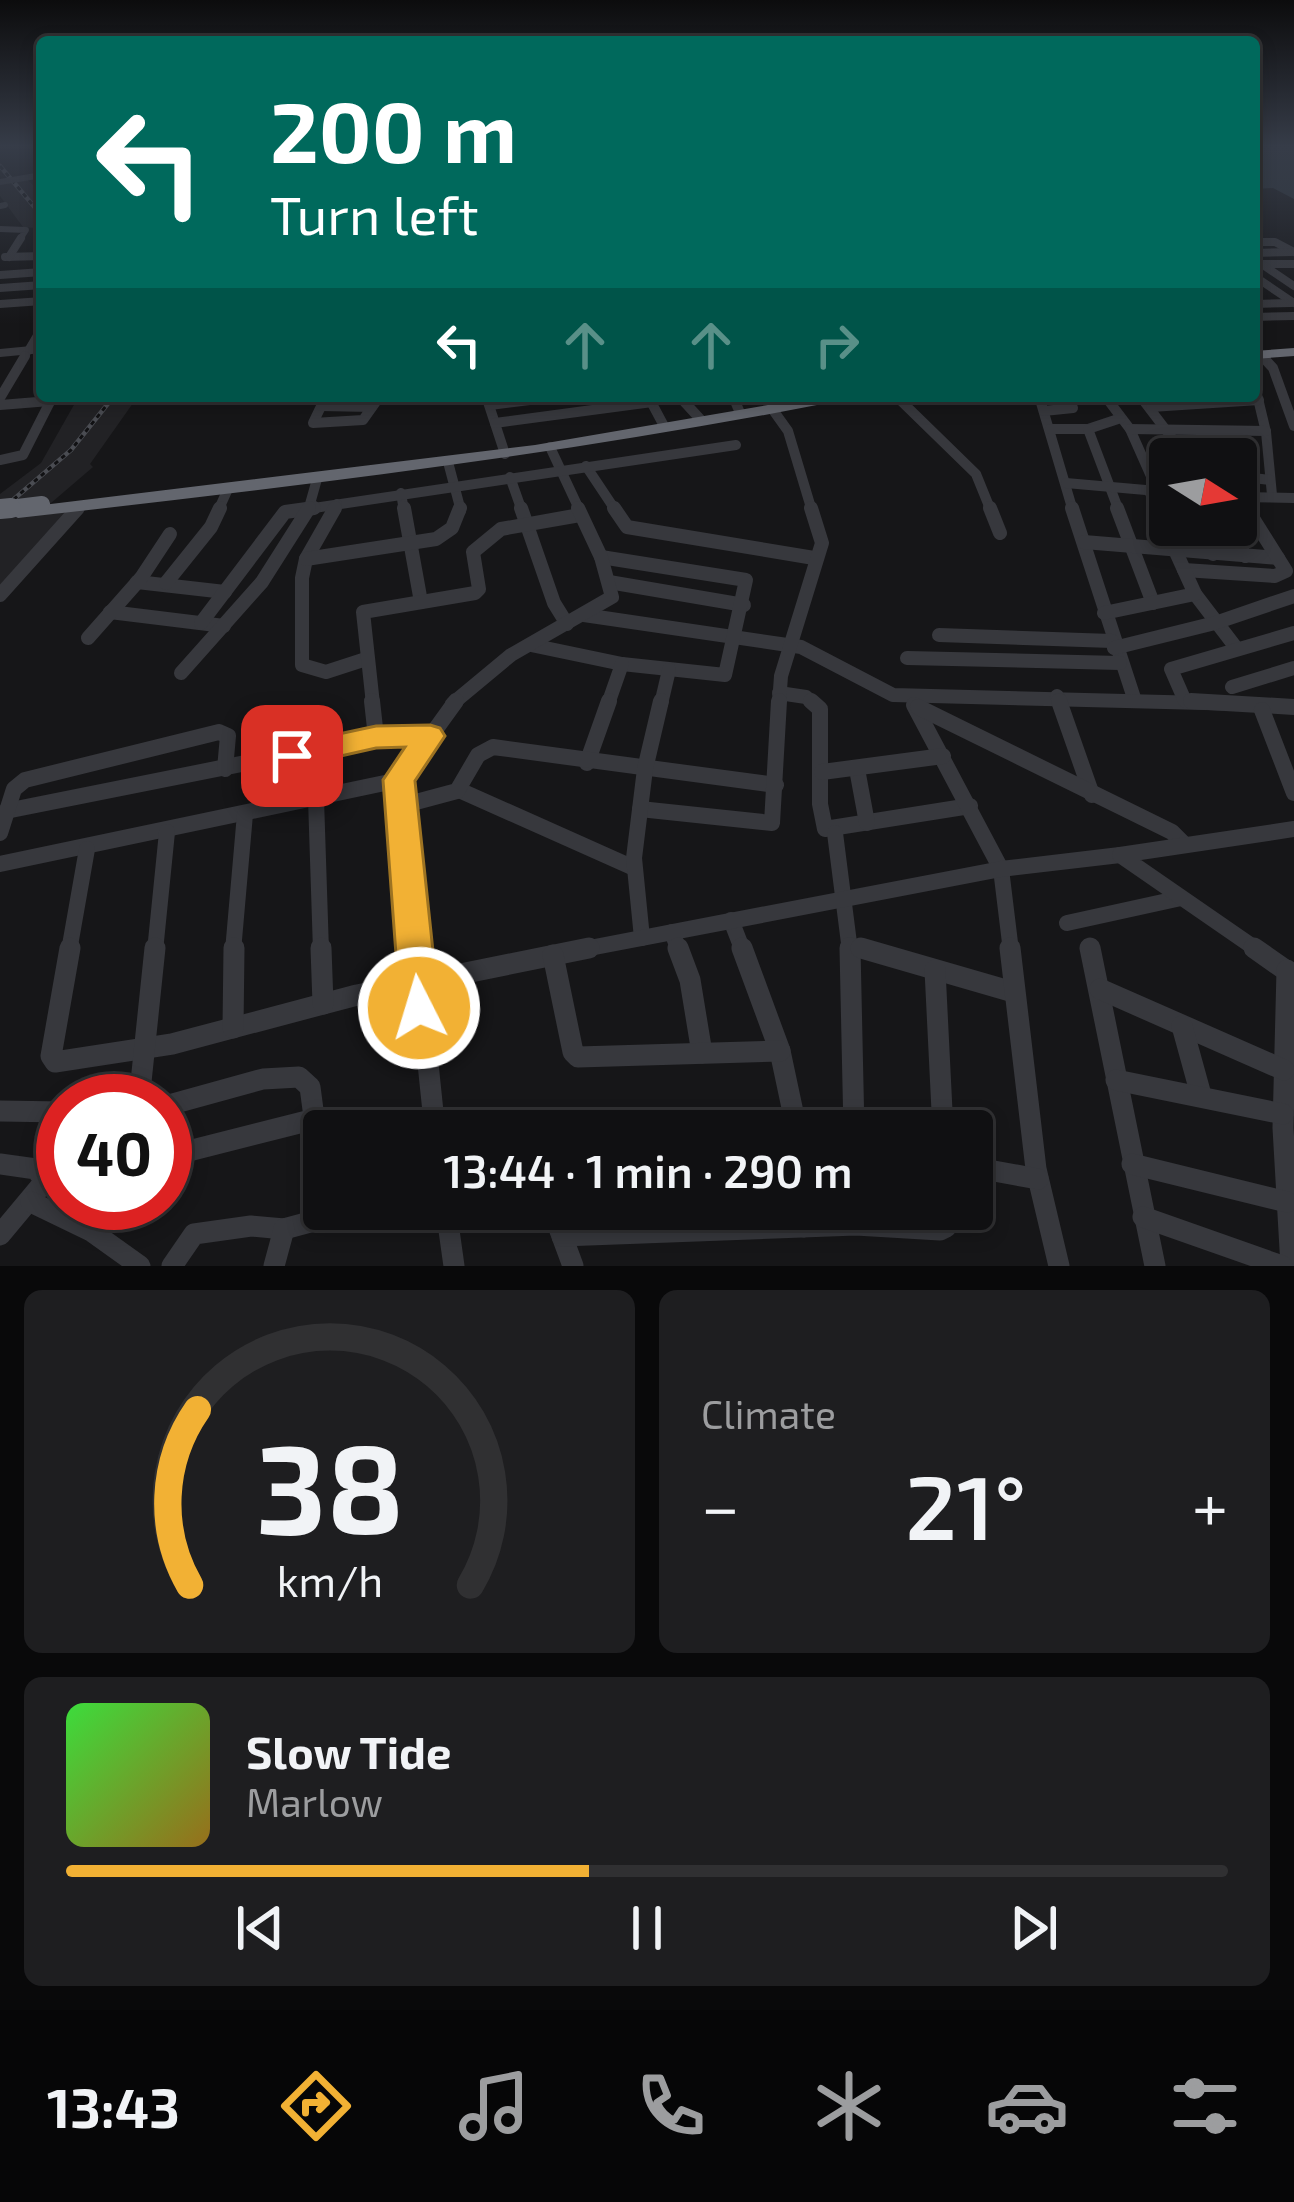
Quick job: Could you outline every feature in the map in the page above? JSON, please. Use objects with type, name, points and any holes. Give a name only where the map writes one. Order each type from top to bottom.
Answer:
[{"type":"highway","points":[[1260,353],[1294,350]]},
{"type":"highway","points":[[0,512],[550,447],[789,402]]},
{"type":"highway","points":[[42,507],[448,462],[813,402]]},
{"type":"street","points":[[18,221],[0,275],[36,273]]},
{"type":"street","points":[[1260,242],[1275,242],[1294,252]]},
{"type":"street","points":[[7,244],[36,256]]},
{"type":"street","points":[[1260,253],[1294,252]]},
{"type":"street","points":[[15,274],[30,255]]},
{"type":"street","points":[[1260,264],[1294,264]]},
{"type":"street","points":[[1260,265],[1294,286]]},
{"type":"street","points":[[1277,274],[1294,274]]},
{"type":"street","points":[[1260,281],[1294,303]]},
{"type":"street","points":[[0,288],[36,285]]},
{"type":"street","points":[[1260,293],[1276,291]]},
{"type":"street","points":[[0,304],[36,301]]},
{"type":"street","points":[[0,320],[12,303]]},
{"type":"street","points":[[1262,304],[1294,303]]},
{"type":"street","points":[[1262,304],[1290,319]]},
{"type":"street","points":[[1260,317],[1290,319]]},
{"type":"street","points":[[36,338],[4,383],[0,402],[36,399]]},
{"type":"street","points":[[0,353],[36,349]]},
{"type":"street","points":[[1260,357],[1273,368],[1294,426]]},
{"type":"street","points":[[0,460],[22,455],[50,402]]},
{"type":"street","points":[[323,402],[313,423],[361,420],[376,402]]},
{"type":"street","points":[[331,402],[372,407]]},
{"type":"street","points":[[488,402],[504,452]]},
{"type":"street","points":[[495,424],[631,402]]},
{"type":"street","points":[[652,402],[664,426]]},
{"type":"street","points":[[684,402],[701,420]]},
{"type":"street","points":[[902,402],[976,474],[1000,533]]},
{"type":"street","points":[[1041,402],[1134,698]]},
{"type":"street","points":[[1044,411],[1073,408],[1071,402]]},
{"type":"street","points":[[1109,402],[1130,429],[1149,468]]},
{"type":"street","points":[[1146,402],[1174,438]]},
{"type":"street","points":[[1154,411],[1222,412],[1222,403],[1234,402]]},
{"type":"street","points":[[1259,402],[1272,496]]},
{"type":"street","points":[[640,809],[768,826],[776,785],[779,693],[820,535],[788,431],[773,410]]},
{"type":"street","points":[[1050,429],[1088,428],[1121,418]]},
{"type":"street","points":[[1088,428],[1153,603]]},
{"type":"street","points":[[1130,429],[1266,431]]},
{"type":"street","points":[[201,623],[286,512],[736,445]]},
{"type":"street","points":[[432,1110],[399,780],[451,705],[511,655],[612,597],[601,557],[550,447]]},
{"type":"street","points":[[448,462],[459,518],[448,544]]},
{"type":"street","points":[[586,466],[627,527],[814,559]]},
{"type":"street","points":[[510,477],[554,603],[576,620],[792,646],[1172,832],[1184,845]]},
{"type":"street","points":[[181,673],[224,626],[312,508],[316,478]]},
{"type":"street","points":[[1257,478],[1270,480]]},
{"type":"street","points":[[1066,483],[1149,491]]},
{"type":"street","points":[[166,583],[211,527],[227,490]]},
{"type":"street","points":[[401,493],[421,602]]},
{"type":"street","points":[[1257,496],[1294,498]]},
{"type":"street","points":[[337,504],[306,559],[302,665],[326,672],[366,658]]},
{"type":"street","points":[[0,595],[80,506]]},
{"type":"street","points":[[475,550],[501,530],[580,515]]},
{"type":"street","points":[[1257,525],[1291,573]]},
{"type":"street","points":[[88,638],[137,582],[170,534]]},
{"type":"street","points":[[1084,542],[1278,558]]},
{"type":"street","points":[[306,559],[409,544],[475,550]]},
{"type":"street","points":[[1175,546],[1195,594],[1237,650]]},
{"type":"street","points":[[1209,546],[1213,554]]},
{"type":"street","points":[[1240,546],[1246,556]]},
{"type":"street","points":[[376,737],[363,612],[478,592],[475,550]]},
{"type":"street","points":[[530,645],[622,664],[723,677],[744,605],[745,579],[601,557]]},
{"type":"street","points":[[1184,570],[1291,573]]},
{"type":"street","points":[[137,582],[225,592]]},
{"type":"street","points":[[609,583],[744,605]]},
{"type":"street","points":[[1104,614],[1195,594]]},
{"type":"street","points":[[907,658],[1116,651],[1294,596]]},
{"type":"street","points":[[110,612],[224,626]]},
{"type":"street","points":[[1185,701],[1171,668],[1294,633]]},
{"type":"street","points":[[939,635],[1116,651]]},
{"type":"street","points":[[586,763],[622,664]]},
{"type":"street","points":[[893,695],[1185,701],[1229,695],[1294,668]]},
{"type":"street","points":[[642,938],[634,868],[645,770],[669,670]]},
{"type":"street","points":[[779,693],[806,697],[819,705],[819,814],[825,830],[835,833],[970,806]]},
{"type":"street","points":[[1229,695],[1262,710],[1294,711]]},
{"type":"street","points":[[1229,695],[1294,711]]},
{"type":"street","points":[[1057,696],[1092,795]]},
{"type":"street","points":[[914,705],[1001,869],[1038,1179],[1059,1266]]},
{"type":"street","points":[[1262,710],[1294,793]]},
{"type":"street","points":[[0,833],[14,790],[25,780],[219,732],[228,736],[226,769]]},
{"type":"street","points":[[6,811],[376,737],[430,736]]},
{"type":"street","points":[[459,790],[478,754],[488,748],[776,785]]},
{"type":"street","points":[[822,772],[944,756]]},
{"type":"street","points":[[857,769],[867,823]]},
{"type":"street","points":[[0,864],[87,850],[399,780]]},
{"type":"street","points":[[401,806],[459,790],[634,868]]},
{"type":"street","points":[[316,799],[323,1004]]},
{"type":"street","points":[[233,1028],[233,958],[245,814]]},
{"type":"street","points":[[87,850],[51,1056],[55,1062],[142,1049],[417,982],[1001,869],[1294,829]]},
{"type":"street","points":[[141,1074],[166,832]]},
{"type":"street","points":[[835,833],[849,946],[853,1110]]},
{"type":"street","points":[[1120,855],[1291,973],[1283,1114],[1291,1266]]},
{"type":"street","points":[[1067,923],[1181,898]]},
{"type":"street","points":[[731,920],[781,1051],[792,1110]]},
{"type":"street","points":[[672,932],[690,980],[703,1053]]},
{"type":"street","points":[[849,946],[1013,992]]},
{"type":"street","points":[[1090,947],[1155,1266]]},
{"type":"street","points":[[553,955],[573,1052],[578,1057],[781,1051]]},
{"type":"street","points":[[935,970],[943,1110]]},
{"type":"street","points":[[1100,988],[1284,1070]]},
{"type":"street","points":[[1182,1025],[1201,1095]]},
{"type":"street","points":[[192,1099],[297,1073],[312,1087],[311,1110]]},
{"type":"street","points":[[1116,1080],[1283,1114]]},
{"type":"street","points":[[0,1112],[36,1112]]},
{"type":"street","points":[[192,1150],[303,1122]]},
{"type":"street","points":[[0,1164],[43,1172],[43,1187],[0,1235]]},
{"type":"street","points":[[1132,1164],[1287,1202]]},
{"type":"street","points":[[993,1171],[1038,1179]]},
{"type":"street","points":[[31,1202],[82,1226],[140,1266]]},
{"type":"street","points":[[1143,1217],[1282,1266]]},
{"type":"street","points":[[172,1266],[194,1234],[251,1226],[284,1228],[303,1222]]},
{"type":"street","points":[[274,1266],[284,1228]]},
{"type":"street","points":[[449,1230],[454,1266]]},
{"type":"street","points":[[560,1230],[573,1266]]},
{"type":"street","points":[[562,1236],[643,1230]]},
{"type":"shaded area","points":[[7,206],[36,206],[36,230],[23,227]]},
{"type":"shaded area","points":[[76,402],[134,402],[90,464],[93,467],[37,515],[71,512],[0,592],[0,494],[41,463]]},
{"type":"railway","points":[[0,511],[71,450],[109,402]]},
{"type":"route","points":[[292,756],[376,737],[430,736],[399,780],[419,1008]]}]
